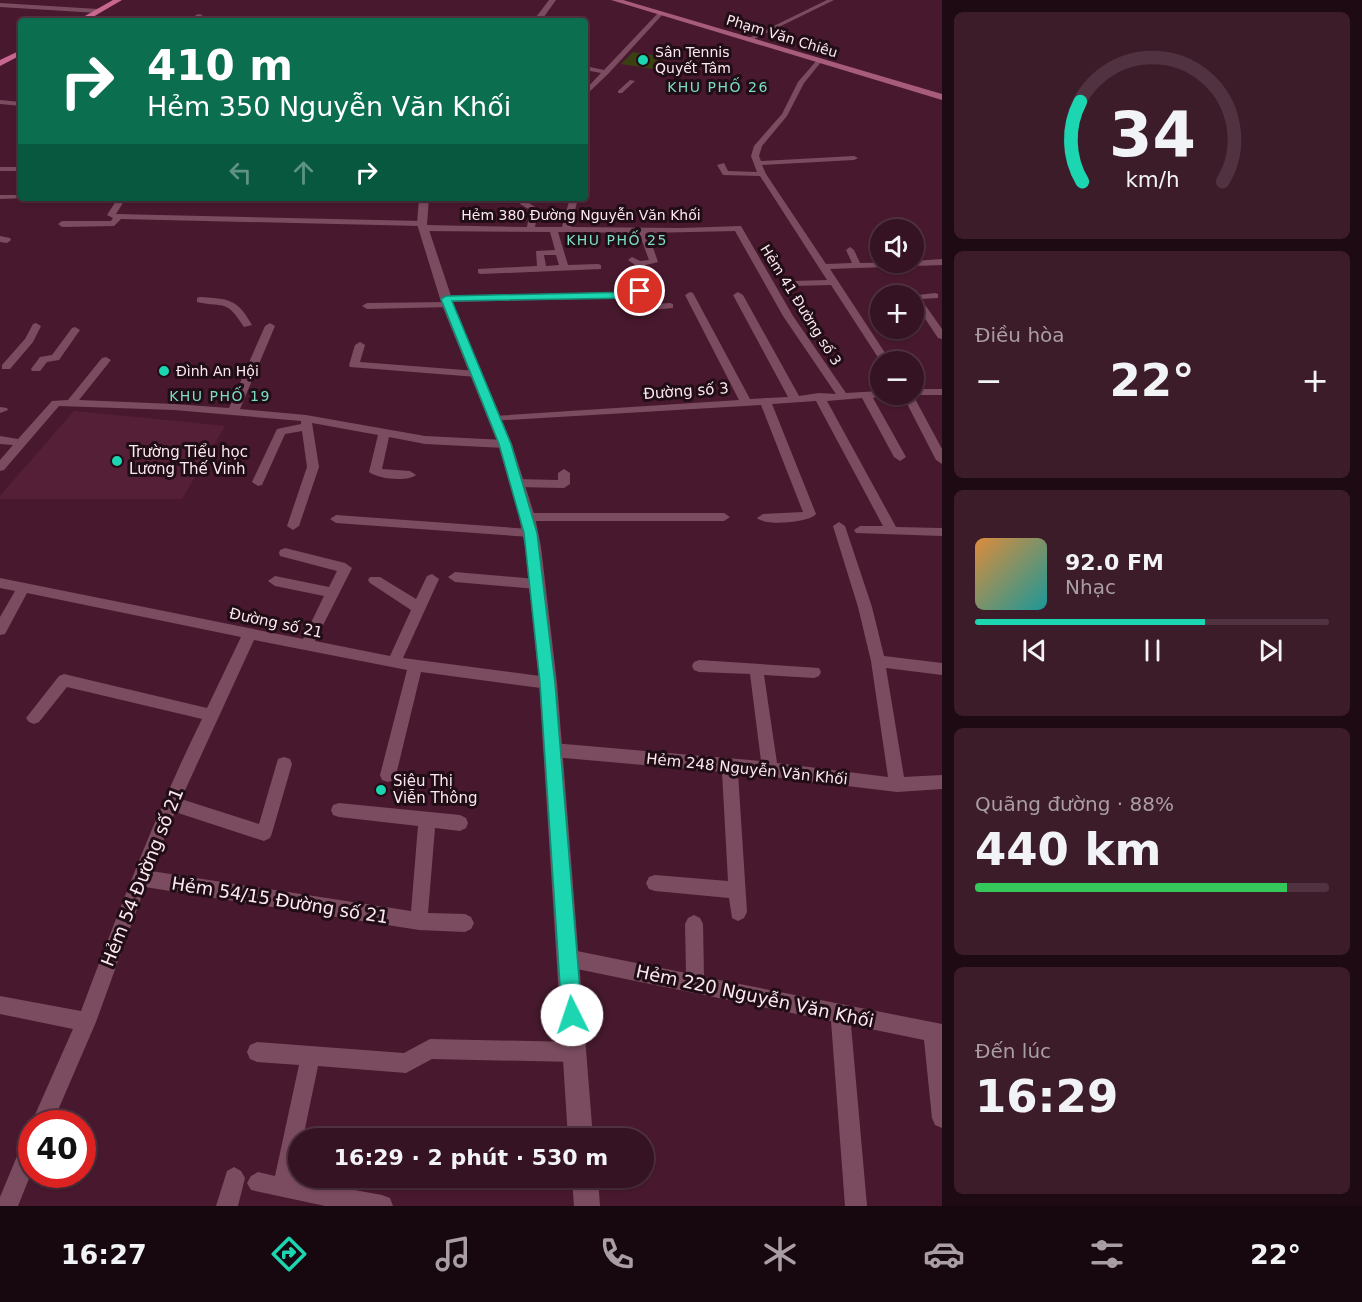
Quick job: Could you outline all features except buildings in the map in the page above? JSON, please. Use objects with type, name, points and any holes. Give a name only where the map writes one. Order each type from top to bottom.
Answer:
[{"type":"main road","points":[[85,18],[118,0]]},
{"type":"main road","points":[[92,18],[125,0]]},
{"type":"main road","name":"Phạm Văn Chiêu","points":[[615,0],[942,97]]},
{"type":"main road","points":[[0,63],[18,54]]},
{"type":"main road","points":[[0,68],[18,59]]},
{"type":"street","points":[[539,18],[553,0]]},
{"type":"street","points":[[748,40],[831,0]]},
{"type":"street","points":[[0,5],[98,11]]},
{"type":"street","points":[[588,91],[660,14]]},
{"type":"street","points":[[194,18],[200,15]]},
{"type":"street","points":[[819,61],[801,82],[785,115],[758,146],[755,156],[762,174],[879,351]]},
{"type":"street","points":[[588,69],[607,72]]},
{"type":"street","points":[[620,92],[632,81]]},
{"type":"street","points":[[0,102],[18,104]]},
{"type":"street","points":[[757,163],[854,158]]},
{"type":"street","points":[[721,165],[726,173],[762,174]]},
{"type":"street","points":[[0,169],[18,169]]},
{"type":"street","points":[[0,197],[18,197]]},
{"type":"street","points":[[118,217],[111,215],[120,201]]},
{"type":"street","points":[[424,201],[422,226],[447,302],[505,444],[529,525],[548,683],[580,1128]]},
{"type":"street","points":[[526,201],[525,204],[534,209],[531,228]]},
{"type":"street","points":[[566,229],[573,201]]},
{"type":"street","name":"Hẻm 380 Đường Nguyễn Văn Khối","points":[[62,224],[114,223],[118,217],[566,229],[738,228]]},
{"type":"street","points":[[553,228],[564,268]]},
{"type":"street","name":"Hẻm 41 Đường số 3","points":[[738,228],[788,316],[843,396]]},
{"type":"street","points":[[632,260],[638,264],[654,262],[642,230]]},
{"type":"street","points":[[850,250],[858,267]]},
{"type":"street","points":[[542,269],[539,253],[560,252]]},
{"type":"street","points":[[824,267],[942,262]]},
{"type":"street","points":[[481,271],[598,267]]},
{"type":"street","points":[[367,306],[634,295],[640,291],[633,274]]},
{"type":"street","points":[[794,284],[835,285]]},
{"type":"street","points":[[634,295],[646,320]]},
{"type":"street","points":[[690,295],[746,402]]},
{"type":"street","points":[[738,295],[795,399]]},
{"type":"street","points":[[924,297],[935,296]]},
{"type":"street","points":[[200,300],[232,304],[238,308],[247,325]]},
{"type":"street","points":[[640,308],[670,306]]},
{"type":"street","points":[[924,311],[942,336]]},
{"type":"street","points":[[6,367],[28,340],[36,326]]},
{"type":"street","points":[[232,412],[270,326]]},
{"type":"street","points":[[36,369],[44,359],[55,358],[75,330]]},
{"type":"street","points":[[360,345],[354,365],[477,374]]},
{"type":"street","points":[[72,402],[106,360]]},
{"type":"street","points":[[924,392],[942,392]]},
{"type":"street","points":[[866,395],[900,457]]},
{"type":"street","name":"Đường số 3","points":[[494,419],[819,396],[870,395]]},
{"type":"street","points":[[819,396],[892,531]]},
{"type":"street","points":[[763,518],[805,517],[810,514],[765,401]]},
{"type":"street","points":[[0,467],[56,403],[72,402],[232,412],[425,440],[505,444]]},
{"type":"street","points":[[913,405],[942,460]]},
{"type":"street","points":[[258,482],[281,431],[307,423]]},
{"type":"street","points":[[293,526],[313,467],[307,423]]},
{"type":"street","points":[[384,433],[375,472],[410,476]]},
{"type":"street","points":[[0,440],[21,443]]},
{"type":"street","points":[[517,483],[564,484],[564,473]]},
{"type":"street","points":[[336,519],[529,525],[626,517],[724,517]]},
{"type":"street","points":[[839,525],[865,607],[878,661],[897,785]]},
{"type":"street","points":[[860,530],[942,532]]},
{"type":"street","points":[[285,553],[345,568],[306,646]]},
{"type":"street","points":[[455,577],[536,584]]},
{"type":"street","points":[[394,663],[432,579]]},
{"type":"street","points":[[375,580],[419,608]]},
{"type":"street","points":[[275,581],[333,593]]},
{"type":"street","name":"Đường số 21","points":[[0,583],[394,663],[548,683]]},
{"type":"street","points":[[0,630],[23,588]]},
{"type":"street","name":"Hẻm 54 Đường số 21","points":[[47,1110],[86,1022],[171,803],[250,634]]},
{"type":"street","points":[[878,661],[942,669]]},
{"type":"street","points":[[388,775],[415,666]]},
{"type":"street","points":[[699,666],[814,672]]},
{"type":"street","points":[[756,669],[770,769]]},
{"type":"street","points":[[34,718],[64,680],[212,715]]},
{"type":"street","name":"Hẻm 248 Nguyễn Văn Khối","points":[[553,750],[770,769],[897,785],[942,782]]},
{"type":"street","points":[[171,803],[264,833],[284,764]]},
{"type":"street","points":[[730,765],[738,912]]},
{"type":"street","points":[[339,810],[460,823]]},
{"type":"street","points":[[419,921],[427,820]]},
{"type":"street","name":"Hẻm 54/15 Đường số 21","points":[[140,878],[419,921],[465,923]]},
{"type":"street","points":[[655,883],[737,890]]},
{"type":"street","points":[[694,924],[695,983]]},
{"type":"street","name":"Hẻm 220 Nguyễn Văn Khối","points":[[567,958],[938,1033]]},
{"type":"street","points":[[0,1005],[86,1022]]},
{"type":"street","points":[[840,1013],[856,1206]]},
{"type":"street","points":[[938,1033],[942,1118]]},
{"type":"street","points":[[257,1052],[406,1063],[430,1049],[575,1052]]},
{"type":"street","points":[[283,1187],[310,1057]]},
{"type":"street","points":[[227,1206],[234,1178]]},
{"type":"street","points":[[7,1206],[18,1179]]},
{"type":"street","points":[[258,1183],[336,1201],[382,1206]]},
{"type":"street","points":[[586,1188],[587,1206]]},
{"type":"shaded area","name":"Trường Tiểu học Lương Thế Vinh","points":[[74,411],[225,426],[182,499],[0,499],[0,496]]},
{"type":"green space","name":"Sân Tennis Quyết Tâm","points":[[633,52],[665,57],[654,69],[621,64]]},
{"type":"place","name":"Sân Tennis Quyết Tâm","points":[[643,60]]},
{"type":"place","name":"Đình An Hội","points":[[164,371]]},
{"type":"place","name":"Trường Tiểu học Lương Thế Vinh","points":[[117,461]]},
{"type":"place","name":"Siêu Thị Viễn Thông","points":[[381,790]]},
{"type":"district","name":"KHU PHỐ 26","points":[[718,87]]},
{"type":"district","name":"KHU PHỐ 25","points":[[617,240]]},
{"type":"district","name":"KHU PHỐ 19","points":[[220,396]]},
{"type":"route","points":[[572,1015],[548,683],[533,547],[527,517],[505,444],[446,299],[634,295],[640,291]]}]
